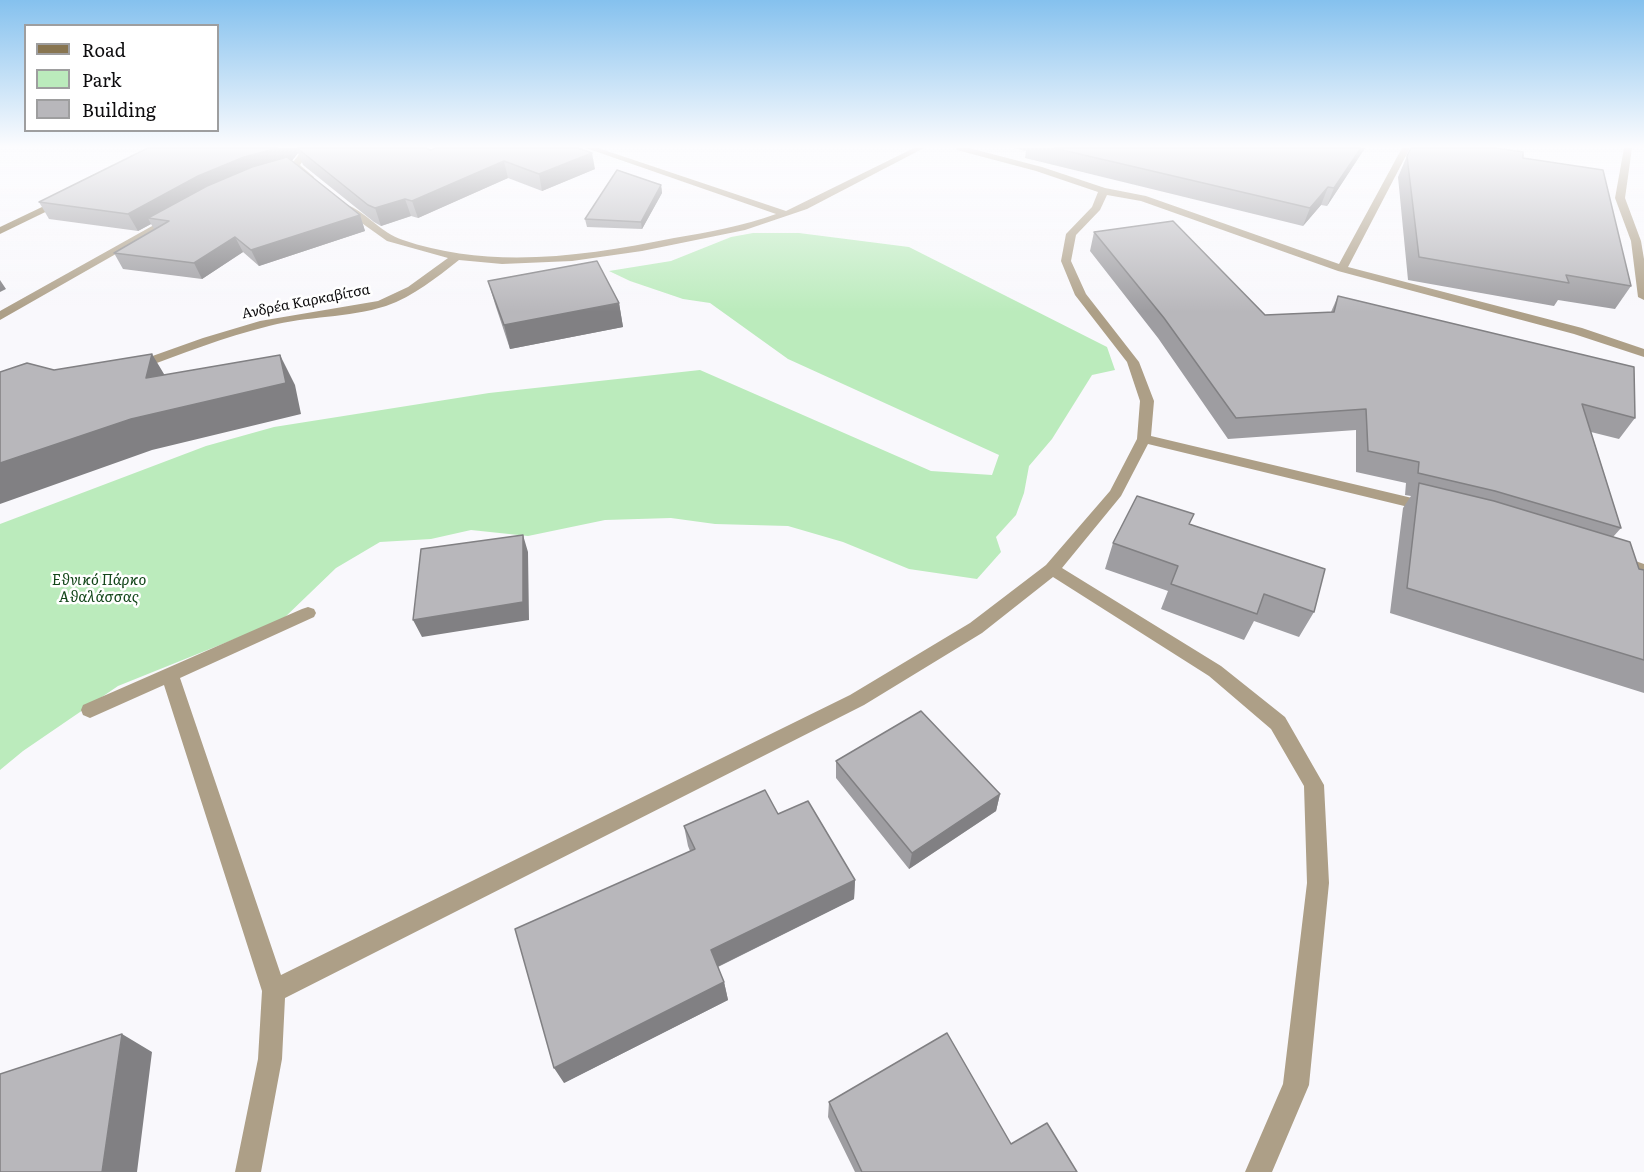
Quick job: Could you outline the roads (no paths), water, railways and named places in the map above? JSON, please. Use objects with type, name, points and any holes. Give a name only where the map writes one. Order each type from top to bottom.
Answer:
[{"type":"main road","points":[[0,231],[59,203]]},
{"type":"street","points":[[340,203],[369,226],[397,241],[456,257],[541,262],[606,256],[737,228],[786,214],[809,203]]},
{"type":"street","points":[[752,203],[786,214]]},
{"type":"street","points":[[274,991],[857,700],[976,628],[1052,569],[1116,493],[1143,439],[1147,400],[1133,362],[1081,295],[1066,261],[1071,234],[1097,208],[1099,203]]},
{"type":"street","points":[[1156,203],[1342,269],[1578,331],[1644,353]]},
{"type":"street","points":[[1342,269],[1377,203]]},
{"type":"street","points":[[1622,203],[1640,241],[1644,297]]},
{"type":"street","points":[[0,316],[180,214]]},
{"type":"street","name":"Ανδρέα Καρκαβίτσα","points":[[120,372],[215,337],[272,322],[393,299],[422,284],[456,257]]},
{"type":"street","points":[[1143,439],[1448,512]]},
{"type":"street","points":[[1605,557],[1644,570]]},
{"type":"street","points":[[1052,569],[1215,671],[1278,723],[1314,784],[1318,883],[1296,1085],[1258,1172]]},
{"type":"street","points":[[90,710],[308,613]]},
{"type":"street","points":[[170,675],[274,991],[270,1059],[248,1172]]},
{"type":"park label","name":"Εθνικό Πάρκο Αθαλάσσας","points":[[99,590]]}]
